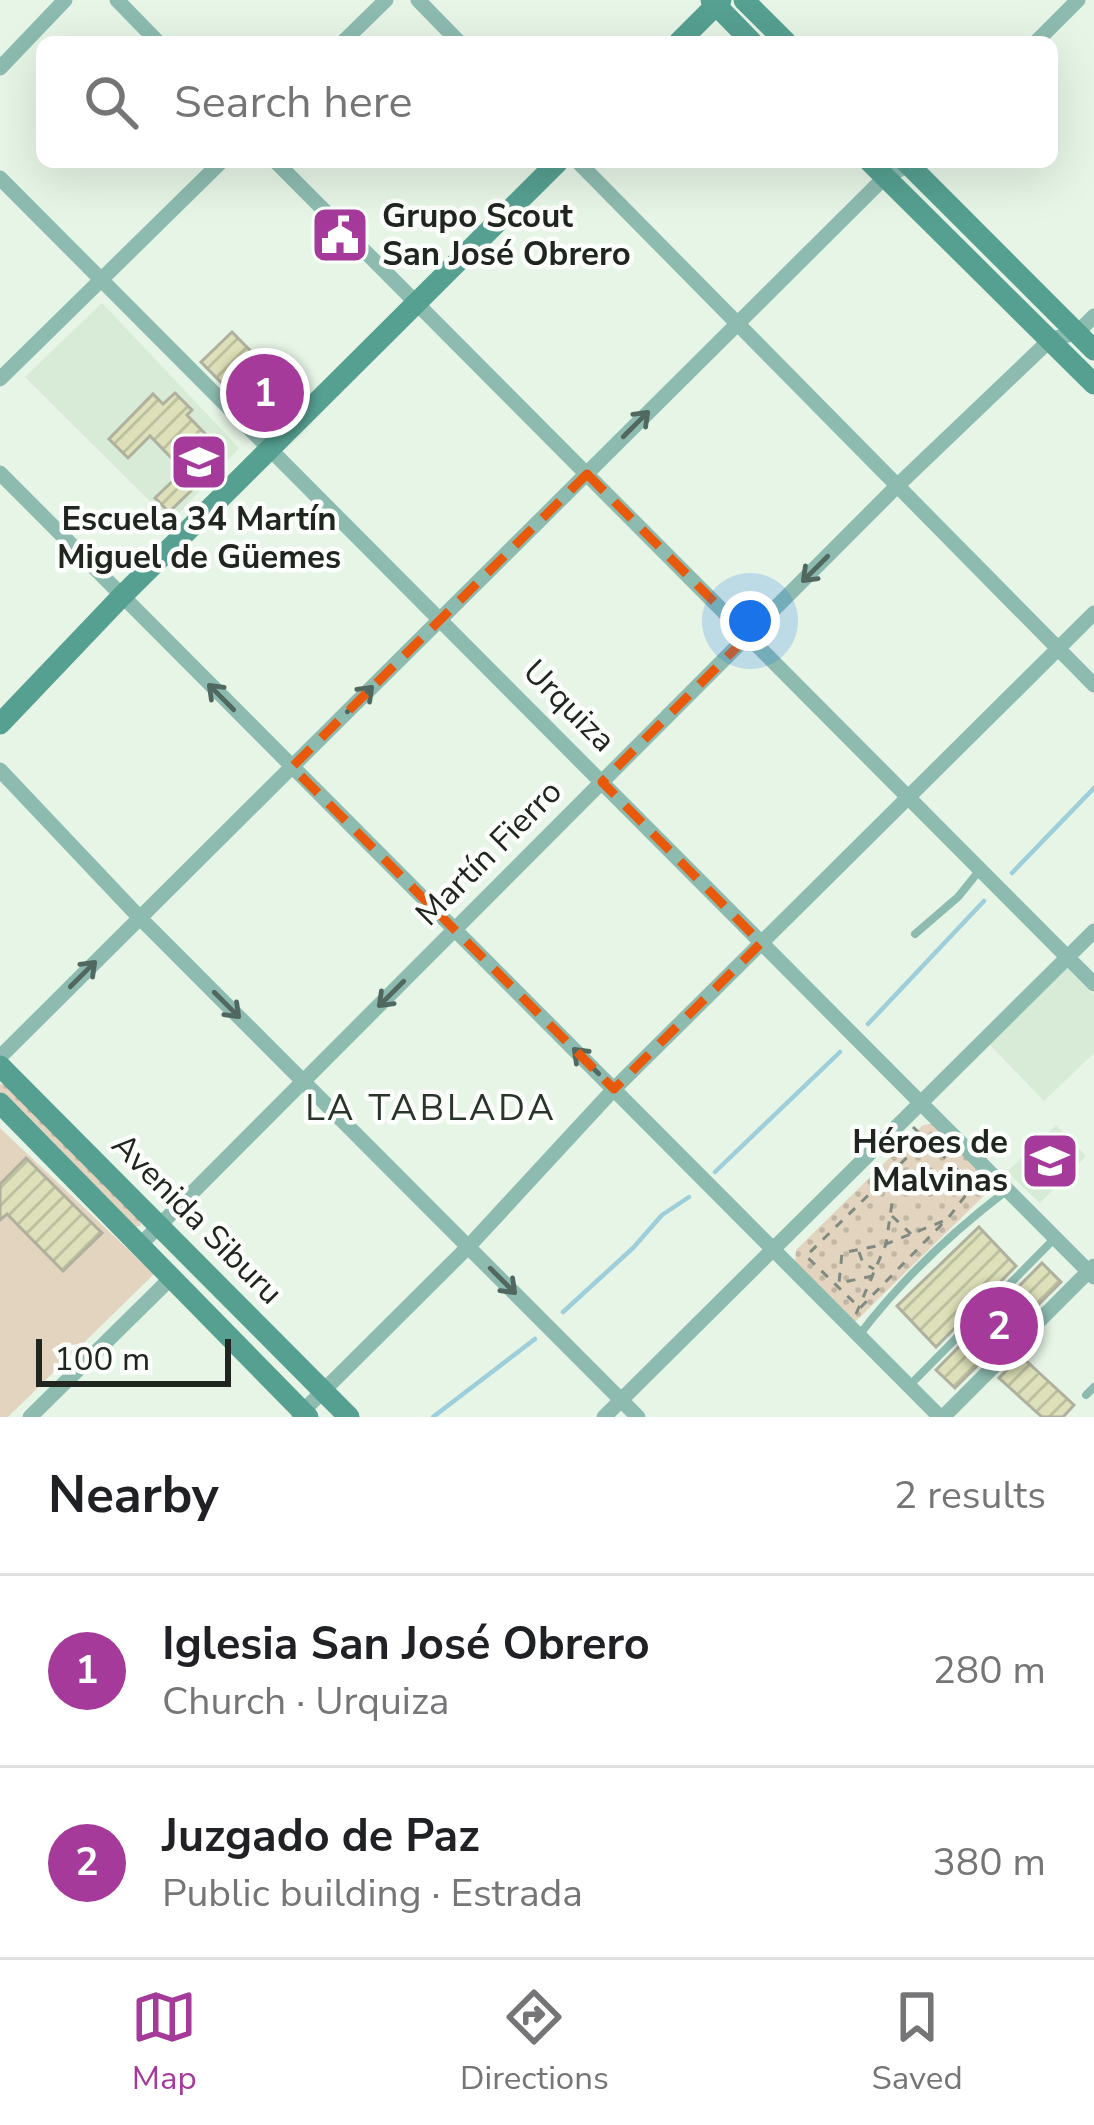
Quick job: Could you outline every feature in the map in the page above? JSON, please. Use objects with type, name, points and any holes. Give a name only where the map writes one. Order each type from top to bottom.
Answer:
[{"type":"main road","points":[[744,0],[780,36]]},
{"type":"main road","points":[[685,36],[716,2],[747,36]]},
{"type":"main road","points":[[0,724],[121,597],[552,168]]},
{"type":"main road","points":[[915,168],[1094,350]]},
{"type":"main road","points":[[878,170],[1094,383]]},
{"type":"main road","name":"Avenida Siburu","points":[[0,1066],[349,1417]]},
{"type":"main road","name":"Avenida Siburu","points":[[0,1103],[302,1415]]},
{"type":"street","points":[[0,68],[65,0]]},
{"type":"street","points":[[118,0],[152,36]]},
{"type":"street","points":[[349,36],[386,0]]},
{"type":"street","points":[[418,0],[453,36]]},
{"type":"street","points":[[1042,36],[1078,0]]},
{"type":"street","points":[[0,379],[215,168]]},
{"type":"street","points":[[282,168],[1094,984]]},
{"type":"street","points":[[584,168],[1094,685]]},
{"type":"street","points":[[0,1057],[737,324],[878,170]]},
{"type":"street","name":"Urquiza","points":[[0,178],[1092,1272]]},
{"type":"street","name":"Martín Fierro","points":[[140,1245],[897,486],[1051,340],[1077,333],[1094,316]]},
{"type":"street","points":[[0,473],[941,1417],[1092,1272]]},
{"type":"street","points":[[302,1415],[469,1246],[614,1089],[1094,613]]},
{"type":"street","points":[[0,770],[140,918],[638,1417]]},
{"type":"street","points":[[604,1417],[1094,931]]},
{"type":"street","points":[[37,1415],[172,1277]]},
{"type":"lane","points":[[915,934],[958,897],[980,869]]},
{"type":"lane","points":[[860,1334],[892,1292],[962,1224],[1007,1190]]},
{"type":"lane","points":[[910,1384],[1055,1238]]},
{"type":"path","points":[[902,1119],[927,1137],[973,1185]]},
{"type":"path","points":[[860,1308],[806,1256],[941,1124]]},
{"type":"path","points":[[860,1308],[886,1244],[898,1167]]},
{"type":"path","points":[[860,1308],[989,1172]]},
{"type":"path","points":[[891,1215],[912,1236]]},
{"type":"path","points":[[838,1284],[842,1253],[912,1236],[946,1220]]},
{"type":"path","points":[[859,1252],[874,1273]]},
{"type":"path","points":[[838,1284],[874,1273]]},
{"type":"highlighted area","points":[[587,474],[748,636],[602,782],[761,943],[614,1089],[292,767]]},
{"type":"shaded area","points":[[102,303],[239,448],[171,522],[25,377]]},
{"type":"shaded area","points":[[1067,968],[1094,995],[1094,1053],[1044,1101],[988,1043]]},
{"type":"shaded area","points":[[0,1084],[7,1084],[141,1225],[136,1227],[0,1093]]},
{"type":"shaded area","points":[[932,1124],[996,1184],[855,1322],[795,1262],[796,1250],[923,1125]]},
{"type":"shaded area","name":"Héroes de Malvinas","points":[[1056,1125],[1086,1156],[1040,1203],[1007,1172]]},
{"type":"shaded area","points":[[0,1128],[154,1274],[8,1417],[0,1417]]},
{"type":"building","points":[[232,332],[289,390],[258,420],[201,362]]},
{"type":"building","points":[[175,393],[192,410],[187,415],[219,448],[190,477],[150,436],[128,458],[109,439],[153,394],[163,404]]},
{"type":"building","points":[[182,472],[196,486],[169,512],[155,498]]},
{"type":"building","points":[[26,1158],[102,1233],[63,1271],[7,1214],[0,1220],[0,1184]]},
{"type":"building","points":[[979,1227],[1016,1266],[936,1347],[897,1306]]},
{"type":"building","points":[[1042,1263],[1061,1282],[955,1388],[936,1370]]},
{"type":"building","points":[[1021,1356],[1074,1405],[1063,1417],[1042,1417],[999,1378]]},
{"type":"waterway","points":[[1012,873],[1094,788]]},
{"type":"waterway","points":[[868,1024],[984,901]]},
{"type":"waterway","points":[[715,1172],[840,1052]]},
{"type":"waterway","points":[[563,1312],[662,1215],[689,1197]]},
{"type":"waterway","points":[[433,1417],[535,1339]]},
{"type":"place","name":"Grupo Scout San José Obrero","points":[[340,235]]},
{"type":"place","name":"Iglesia San José Obrero","points":[[265,393]]},
{"type":"place","name":"Escuela 34 Martín Miguel de Güemes","points":[[199,462]]},
{"type":"place","name":"Héroes de Malvinas","points":[[1050,1161]]},
{"type":"place","name":"Juzgado de Paz","points":[[999,1326]]},
{"type":"district","name":"LA TABLADA","points":[[431,1108]]}]
